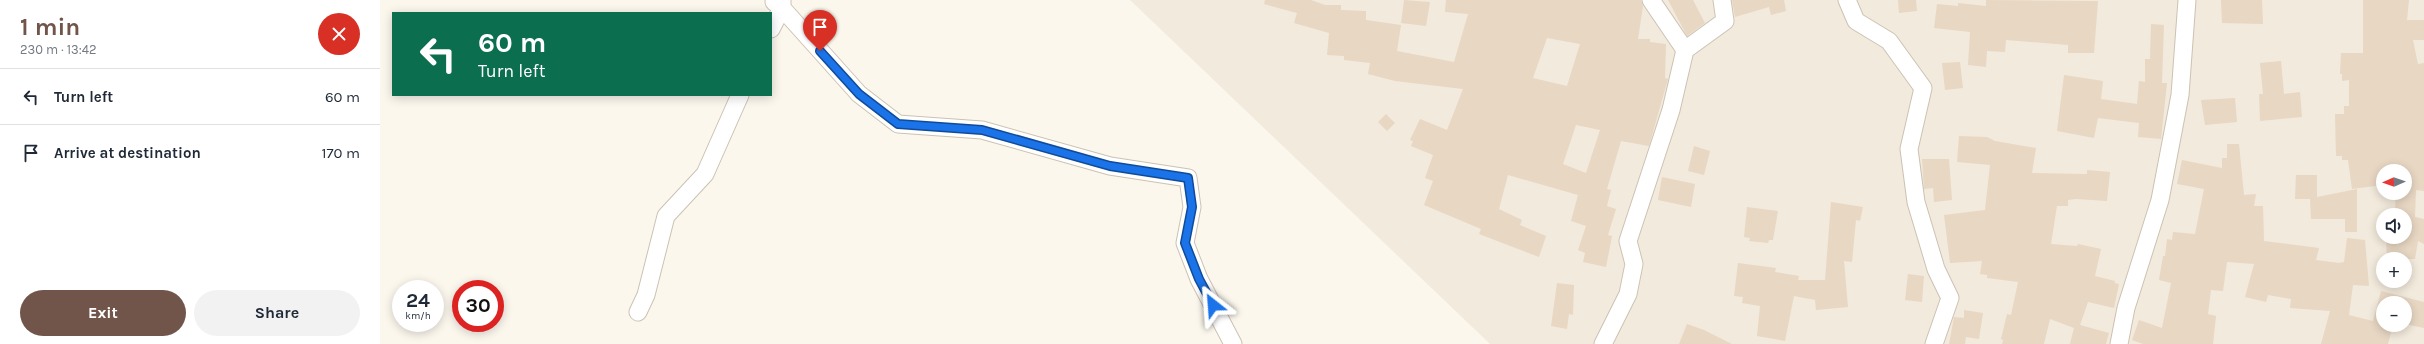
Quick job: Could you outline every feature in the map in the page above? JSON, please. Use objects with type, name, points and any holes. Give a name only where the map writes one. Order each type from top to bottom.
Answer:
[{"type":"street","points":[[1651,0],[1685,50]]},
{"type":"street","points":[[1603,344],[1628,294],[1634,264],[1628,241],[1671,110],[1685,50],[1725,21],[1722,0]]},
{"type":"street","points":[[1847,0],[1856,21],[1889,41],[1922,88],[1909,149],[1916,202],[1936,269],[1950,298],[1934,344]]},
{"type":"street","points":[[2119,344],[2126,308],[2160,200],[2180,95],[2187,0]]},
{"type":"street","points":[[772,26],[779,3]]},
{"type":"street","points":[[779,3],[859,94],[898,124],[982,130],[1110,166],[1188,178],[1192,207],[1185,243],[1199,279],[1233,344]]},
{"type":"street","points":[[638,312],[646,294],[666,216],[705,174],[740,96]]},
{"type":"shaded area","points":[[1130,0],[2424,0],[2424,344],[1490,344]]},
{"type":"building","points":[[1265,0],[1311,0],[1325,5],[1341,5],[1341,10],[1366,11],[1366,20],[1401,25],[1397,51],[1454,62],[1468,14],[1445,12],[1446,0],[1641,0],[1643,6],[1638,39],[1650,39],[1650,42],[1666,44],[1665,78],[1668,79],[1649,146],[1621,141],[1607,189],[1611,190],[1607,206],[1616,209],[1608,235],[1612,236],[1606,267],[1583,262],[1585,253],[1578,250],[1586,226],[1571,221],[1578,195],[1508,175],[1499,209],[1522,220],[1520,225],[1546,236],[1539,257],[1479,234],[1481,229],[1424,205],[1433,181],[1425,178],[1433,155],[1411,146],[1413,141],[1410,140],[1420,119],[1447,130],[1463,89],[1395,81],[1368,74],[1370,63],[1344,60],[1344,56],[1327,55],[1329,33],[1294,23],[1297,13],[1264,4]],"holes":[[[1547,38],[1580,44],[1567,86],[1533,78]],[[1576,125],[1600,130],[1586,173],[1563,164]]]},
{"type":"building","points":[[1404,0],[1430,2],[1426,26],[1401,23]]},
{"type":"building","points":[[1668,0],[1693,0],[1705,23],[1687,36]]},
{"type":"building","points":[[1732,0],[1784,0],[1786,11],[1771,15],[1769,7],[1735,17]]},
{"type":"building","points":[[1898,0],[1916,0],[1917,11],[1899,13]]},
{"type":"building","points":[[1986,0],[2098,1],[2094,53],[2068,53],[2068,45],[2006,40],[2005,52],[1987,51],[1986,67],[1968,65],[1970,32],[1934,28],[1937,4],[1958,6],[1958,3],[1986,6]]},
{"type":"building","points":[[2221,0],[2262,0],[2263,24],[2222,23]]},
{"type":"building","points":[[2363,0],[2409,0],[2407,20],[2424,20],[2424,40],[2413,40],[2418,64],[2424,63],[2424,191],[2416,190],[2415,217],[2424,219],[2424,244],[2418,241],[2415,259],[2412,259],[2412,252],[2387,252],[2386,244],[2412,244],[2412,208],[2395,208],[2396,200],[2412,200],[2412,164],[2376,164],[2376,186],[2352,189],[2348,160],[2342,160],[2342,156],[2336,156],[2335,114],[2344,114],[2344,106],[2349,106],[2349,80],[2342,81],[2342,74],[2340,74],[2341,53],[2363,53]]},
{"type":"building","points":[[2151,24],[2164,25],[2162,83],[2167,83],[2161,139],[2138,137],[2139,123],[2098,118],[2094,138],[2057,131],[2064,75],[2103,81],[2101,99],[2137,104],[2139,81],[2145,82],[2145,59],[2150,59]]},
{"type":"building","points":[[2281,61],[2284,94],[2300,92],[2302,117],[2260,121],[2259,94],[2263,94],[2260,63]]},
{"type":"building","points":[[1960,62],[1963,88],[1945,90],[1942,63]]},
{"type":"building","points":[[2235,98],[2237,122],[2205,125],[2201,100]]},
{"type":"building","points":[[1386,114],[1395,123],[1387,131],[1378,122]]},
{"type":"building","points":[[1959,136],[1987,137],[1995,141],[2036,148],[2032,173],[2087,174],[2087,170],[2110,172],[2107,201],[2076,199],[2068,200],[2068,206],[2057,206],[2051,244],[2077,246],[2078,244],[2101,249],[2095,276],[2115,281],[2115,283],[2119,284],[2114,308],[2088,302],[2080,325],[2109,333],[2106,344],[2070,344],[2074,328],[2050,319],[2044,344],[2002,344],[2003,340],[2001,339],[2007,314],[2011,315],[2018,282],[1987,278],[1987,275],[1980,274],[1982,261],[1950,263],[1944,215],[1985,210],[1990,165],[1957,162]]},
{"type":"building","points":[[2227,144],[2239,144],[2244,195],[2256,194],[2254,206],[2263,206],[2264,241],[2319,248],[2316,260],[2339,263],[2344,262],[2347,238],[2365,240],[2369,286],[2353,285],[2349,315],[2373,321],[2376,310],[2376,332],[2391,332],[2388,344],[2321,344],[2330,311],[2290,308],[2291,299],[2268,295],[2266,302],[2245,297],[2254,264],[2227,262],[2223,291],[2211,290],[2208,314],[2216,316],[2213,344],[2143,344],[2132,340],[2139,320],[2162,328],[2171,283],[2159,280],[2163,256],[2165,256],[2167,239],[2172,240],[2173,232],[2195,234],[2204,189],[2177,184],[2182,160],[2222,168],[2222,158],[2227,158]]},
{"type":"building","points":[[1694,146],[1710,151],[1704,175],[1688,171]]},
{"type":"building","points":[[1922,159],[1949,159],[1952,200],[1934,202],[1933,188],[1924,189]]},
{"type":"building","points":[[2296,175],[2317,175],[2317,197],[2357,189],[2357,232],[2345,232],[2345,219],[2311,219],[2310,199],[2295,199]]},
{"type":"building","points":[[1662,177],[1695,184],[1691,207],[1658,200]]},
{"type":"building","points":[[1831,202],[1863,207],[1860,221],[1856,220],[1852,262],[1844,261],[1848,307],[1816,310],[1815,300],[1794,296],[1785,341],[1757,336],[1760,306],[1742,303],[1743,297],[1734,296],[1738,263],[1776,268],[1775,272],[1799,276],[1798,280],[1825,280]]},
{"type":"building","points":[[1747,207],[1778,211],[1773,240],[1769,240],[1768,243],[1749,241],[1750,238],[1744,237]]},
{"type":"building","points":[[1908,274],[1924,276],[1922,302],[1905,300]]},
{"type":"building","points":[[1557,283],[1574,285],[1573,315],[1569,314],[1567,329],[1551,326]]},
{"type":"building","points":[[2381,291],[2401,296],[2380,296]]},
{"type":"building","points":[[2412,299],[2424,302],[2424,328],[2412,325]]},
{"type":"building","points":[[1964,310],[1983,313],[1979,339],[1966,337],[1965,344],[1949,344],[1954,317],[1964,318]]},
{"type":"building","points":[[1687,324],[1704,330],[1732,344],[1679,344]]},
{"type":"route","points":[[820,51],[859,94],[898,124],[960,127],[982,130],[1110,166],[1188,178],[1192,207],[1185,243],[1199,279],[1213,305]]}]
